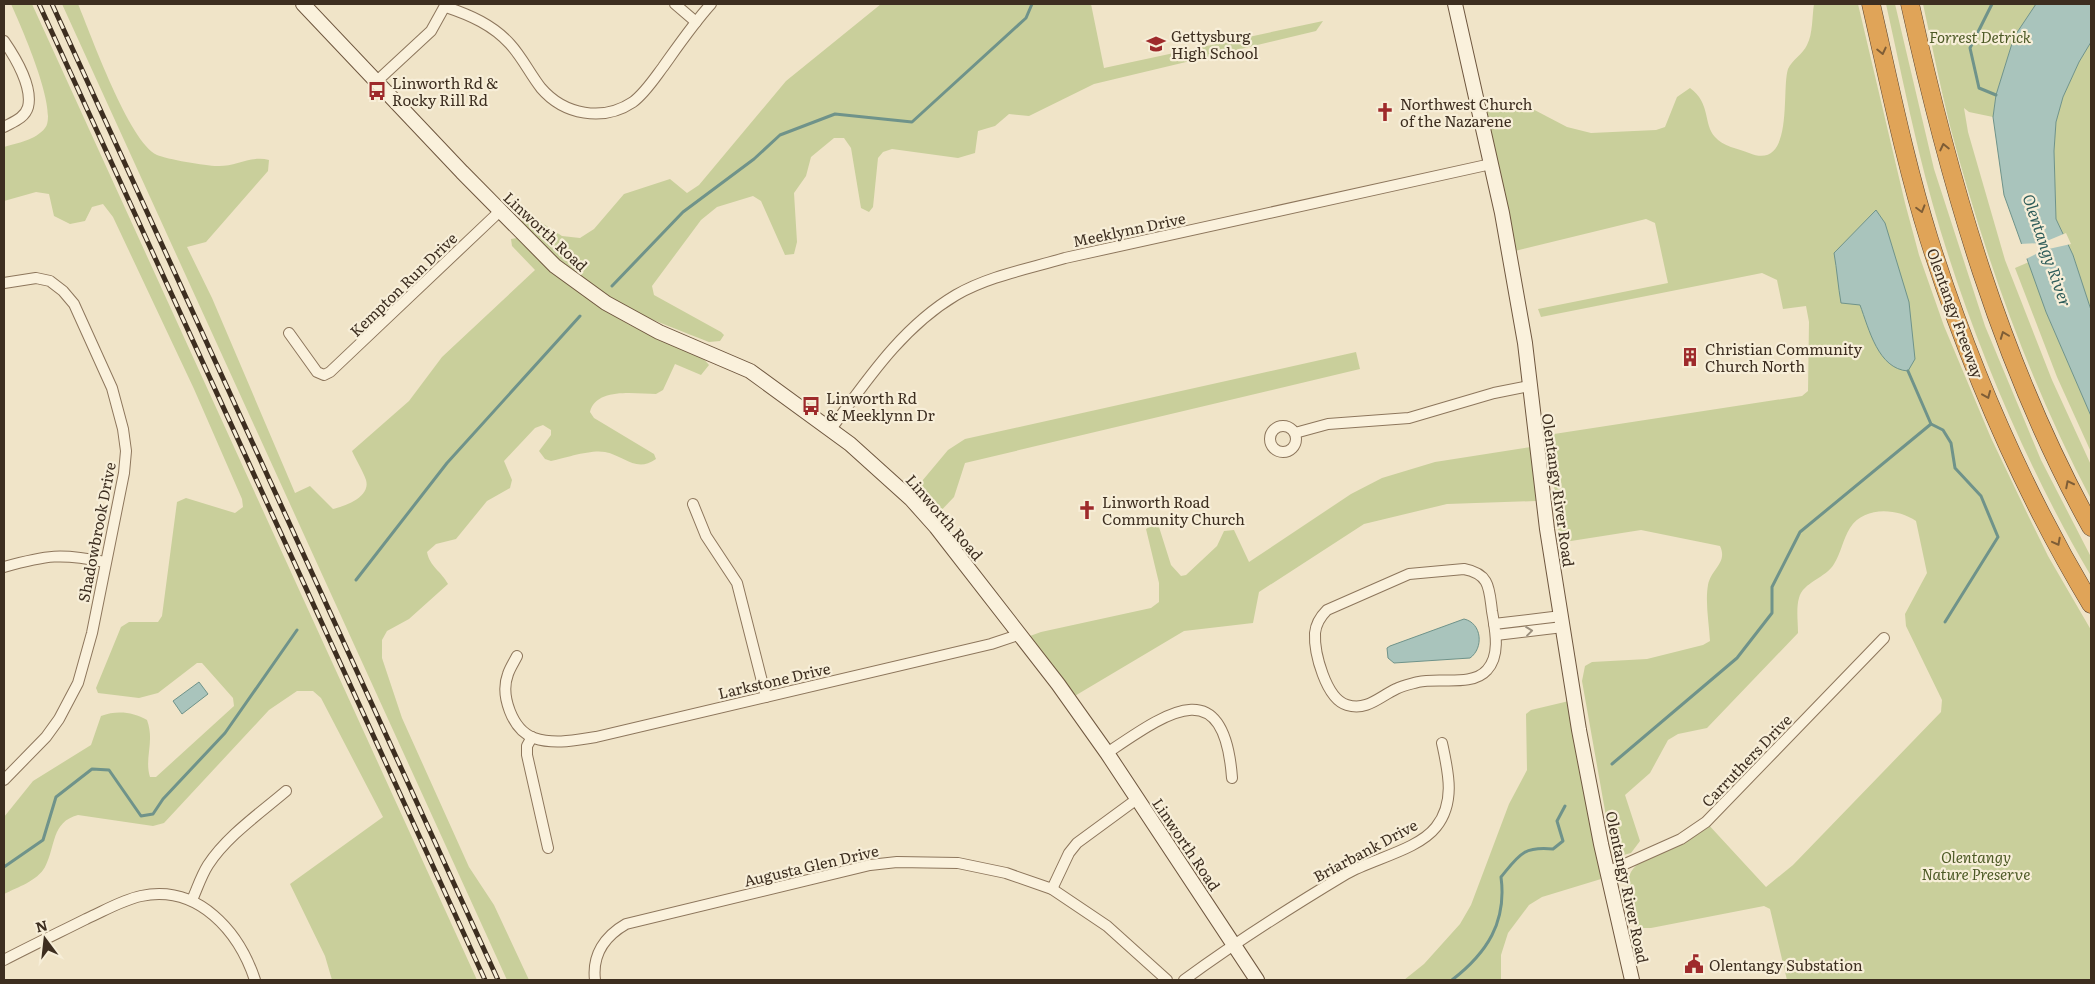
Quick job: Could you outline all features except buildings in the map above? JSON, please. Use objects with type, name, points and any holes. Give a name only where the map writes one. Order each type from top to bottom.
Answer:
[{"type":"highway","name":"Olentangy Freeway","points":[[1871,4],[1915,189],[1945,286],[2006,441],[2091,604]]},
{"type":"highway","points":[[1910,4],[1952,178],[1981,274],[2018,372],[2065,478],[2091,527]]},
{"type":"main road","name":"Linworth Road","points":[[303,4],[500,212],[555,266],[606,303],[659,332],[750,371],[831,429],[911,499],[1021,634],[1107,753],[1257,980]]},
{"type":"main road","name":"Olentangy River Road","points":[[1455,4],[1491,164],[1518,302],[1562,622],[1580,730],[1607,872],[1632,980]]},
{"type":"street","points":[[675,4],[696,22]]},
{"type":"street","points":[[377,80],[431,31],[446,5],[478,18],[511,44],[548,96],[576,111],[593,114],[620,109],[633,101],[646,89],[711,4]]},
{"type":"street","points":[[4,41],[14,57],[26,88],[28,109],[20,119],[4,127]]},
{"type":"street","name":"Meeklynn Drive","points":[[831,429],[868,378],[903,337],[923,318],[957,295],[998,277],[1064,258],[1491,164]]},
{"type":"street","name":"Kempton Run Drive","points":[[289,333],[317,372],[324,375],[344,360],[500,212]]},
{"type":"street","name":"Shadowbrook Drive","points":[[4,283],[36,278],[50,281],[63,291],[74,304],[112,388],[124,429],[126,451],[124,473],[92,633],[78,683],[59,719],[46,737],[4,780]]},
{"type":"street","points":[[1294,433],[1328,424],[1409,418],[1494,393],[1529,386]]},
{"type":"street","points":[[694,504],[706,536],[737,583],[766,697]]},
{"type":"street","points":[[4,567],[49,555],[65,555],[105,562]]},
{"type":"street","points":[[1464,569],[1480,574],[1488,584],[1494,624],[1496,636],[1494,658],[1486,671],[1480,676],[1471,679],[1421,681],[1396,688],[1376,702],[1358,707],[1341,703],[1330,693],[1316,643],[1317,625],[1321,616],[1332,606],[1409,574],[1464,569]]},
{"type":"street","points":[[1494,624],[1562,622]]},
{"type":"street","points":[[1496,636],[1562,622]]},
{"type":"street","name":"Larkstone Drive","points":[[532,737],[565,742],[596,737],[991,644],[1021,634]]},
{"type":"street","name":"Carruthers Drive","points":[[1607,872],[1681,838],[1706,822],[1884,638]]},
{"type":"street","points":[[517,656],[507,674],[506,693],[508,706],[521,728],[532,737],[527,746],[527,755],[548,848]]},
{"type":"street","points":[[1107,753],[1158,719],[1192,711],[1203,712],[1212,716],[1224,731],[1230,754],[1232,778]]},
{"type":"street","name":"Briarbank Drive","points":[[1184,980],[1348,873],[1415,843],[1436,827],[1448,804],[1449,777],[1442,743]]},
{"type":"street","points":[[192,900],[208,866],[218,853],[239,830],[286,791]]},
{"type":"street","points":[[1052,889],[1069,853],[1077,843],[1138,799]]},
{"type":"street","name":"Augusta Glen Drive","points":[[595,980],[596,960],[603,942],[626,924],[870,865],[930,861],[980,866],[1052,889],[1107,926],[1167,980]]},
{"type":"street","points":[[4,960],[130,899],[159,894],[192,900],[214,914],[224,924],[251,968],[255,980]]},
{"type":"green space","points":[[11,4],[32,4],[477,980],[332,980],[325,956],[290,884],[383,817],[321,698],[313,691],[297,691],[269,710],[164,823],[153,826],[78,815],[69,818],[63,823],[55,836],[42,872],[27,883],[4,894],[4,817],[33,781],[91,745],[101,716],[125,713],[147,720],[150,736],[148,770],[150,777],[156,777],[234,706],[233,698],[202,663],[197,663],[158,693],[139,698],[98,693],[96,688],[121,627],[129,622],[158,622],[162,616],[177,502],[186,498],[235,513],[243,507],[242,499],[194,389],[113,217],[103,204],[92,207],[85,221],[70,224],[54,216],[49,194],[36,192],[4,201],[4,147],[37,135],[45,128],[48,119],[47,104],[37,67]]},
{"type":"green space","points":[[62,4],[78,4],[123,110],[146,146],[157,155],[186,162],[217,166],[256,159],[269,160],[268,171],[206,242],[187,247],[212,298],[295,493],[310,486],[333,509],[344,506],[361,496],[367,486],[366,480],[352,451],[409,401],[442,357],[535,270],[512,246],[511,239],[517,238],[581,293],[616,317],[653,336],[691,351],[704,359],[709,365],[701,375],[675,364],[663,390],[656,394],[628,393],[608,395],[594,404],[590,412],[594,418],[654,454],[656,459],[649,463],[636,464],[599,451],[551,461],[545,459],[539,451],[551,435],[551,430],[543,425],[535,428],[504,461],[512,480],[510,488],[487,501],[456,539],[436,544],[427,552],[431,562],[448,584],[409,619],[387,631],[382,640],[382,658],[402,718],[469,867],[494,905],[529,980],[507,980]]},
{"type":"green space","points":[[881,4],[1091,4],[1104,68],[1323,21],[1316,31],[1094,84],[1029,116],[1009,114],[995,126],[978,131],[975,153],[958,158],[892,149],[883,152],[878,158],[873,207],[869,212],[861,208],[851,148],[844,138],[834,138],[811,157],[806,176],[794,193],[797,242],[794,254],[785,255],[761,201],[753,196],[717,207],[701,220],[652,286],[654,295],[721,332],[724,335],[720,341],[709,342],[627,308],[597,290],[570,269],[520,222],[528,214],[562,236],[580,238],[594,229],[624,194],[670,179],[687,193],[699,185],[786,81]]},
{"type":"green space","name":"Olentangy Nature Preserve","points":[[1814,4],[1858,4],[1905,203],[1919,255],[1944,326],[1991,438],[2025,509],[2048,556],[2091,630],[2091,980],[1787,980],[1770,909],[1764,906],[1651,928],[1640,928],[1631,922],[1627,883],[1631,872],[1655,851],[1706,822],[1766,887],[1793,865],[1941,712],[1942,700],[1906,626],[1905,614],[1927,573],[1916,521],[1900,514],[1881,511],[1864,516],[1856,521],[1850,528],[1830,569],[1801,593],[1798,606],[1798,633],[1707,728],[1678,734],[1668,740],[1650,773],[1625,795],[1640,841],[1631,853],[1616,857],[1612,850],[1582,681],[1585,666],[1592,662],[1647,659],[1703,645],[1710,641],[1707,592],[1710,579],[1721,562],[1722,552],[1720,546],[1641,530],[1571,541],[1559,537],[1552,465],[1547,455],[1545,440],[1554,434],[1802,396],[1808,391],[1809,322],[1806,306],[1783,309],[1777,280],[1762,273],[1541,317],[1538,309],[1668,283],[1655,223],[1646,219],[1515,251],[1487,111],[1502,104],[1521,103],[1567,127],[1591,133],[1656,130],[1665,127],[1677,97],[1690,88],[1701,100],[1711,132],[1718,140],[1736,149],[1764,156],[1774,151],[1780,140],[1785,110],[1788,69],[1809,41]]},
{"type":"green space","points":[[1886,4],[1895,4],[1934,169],[1985,326],[2041,460],[2091,557],[2091,576],[2064,528],[2013,424],[1969,315],[1933,206]]},
{"type":"green space","name":"Forrest Detrick","points":[[1923,4],[2036,4],[2014,37],[1996,95],[1993,117],[1969,112],[1964,108],[1968,132],[2005,260],[2052,380],[2091,465],[2091,499],[2028,363],[1993,270],[1950,126]]},
{"type":"green space","points":[[2091,42],[2091,310],[2073,255],[2056,219],[2054,151],[2056,122],[2063,97],[2079,62]]},
{"type":"green space","points":[[2029,262],[2046,312],[2091,416],[2091,452],[2057,377],[2015,268]]},
{"type":"green space","points":[[1356,352],[1360,369],[965,463],[954,497],[935,517],[912,493],[948,450],[965,439]]},
{"type":"green space","points":[[1531,447],[1536,501],[1447,504],[1364,524],[1259,592],[1253,623],[1184,631],[1073,697],[1030,636],[1151,608],[1159,602],[1159,583],[1146,529],[1151,526],[1159,527],[1171,565],[1181,576],[1186,575],[1217,546],[1224,531],[1234,530],[1249,562],[1351,494],[1382,478],[1435,462]]},
{"type":"green space","points":[[1569,701],[1601,879],[1542,897],[1529,905],[1508,933],[1501,955],[1501,980],[1404,980],[1424,964],[1460,924],[1471,905],[1509,804],[1527,770],[1526,714],[1531,710]]},
{"type":"water","name":"Olentangy River","points":[[2036,4],[2091,4],[2091,42],[2079,62],[2063,97],[2056,122],[2054,151],[2056,219],[2073,255],[2091,310],[2091,416],[2046,312],[2004,195],[1993,117],[1996,95],[2014,37]]},
{"type":"water","points":[[1876,210],[1885,223],[1909,302],[1915,359],[1908,371],[1898,369],[1882,356],[1871,336],[1860,305],[1841,303],[1834,253]]},
{"type":"water","points":[[1464,619],[1474,625],[1478,630],[1479,636],[1478,648],[1470,658],[1394,663],[1388,658],[1387,648],[1390,646]]},
{"type":"water","points":[[199,682],[208,694],[182,714],[173,701]]},
{"type":"pier","points":[[2066,233],[2071,244],[2044,250],[2026,259],[2020,244],[2042,243]]},
{"type":"waterway","points":[[612,286],[683,212],[754,159],[780,135],[835,114],[912,122],[1026,18],[1032,4]]},
{"type":"waterway","points":[[1992,4],[1970,48],[1979,88],[1996,95]]},
{"type":"waterway","points":[[356,580],[447,463],[580,316]]},
{"type":"waterway","points":[[1908,371],[1931,424],[1943,430],[1951,443],[1955,468],[1981,496],[1998,537],[1945,622]]},
{"type":"waterway","points":[[1612,764],[1737,658],[1772,613],[1772,587],[1800,532],[1931,424]]},
{"type":"waterway","points":[[4,867],[43,840],[56,797],[92,769],[109,770],[141,816],[153,814],[163,799],[225,733],[297,630]]},
{"type":"waterway","points":[[1452,980],[1475,959],[1492,935],[1501,908],[1501,877],[1512,863],[1528,851],[1543,848],[1553,849],[1563,841],[1557,821],[1565,806]]},
{"type":"railway","points":[[39,4],[485,980]]},
{"type":"railway","points":[[52,4],[498,980]]},
{"type":"place","name":"Gettysburg High School","points":[[1156,44]]},
{"type":"place","name":"Linworth Rd & Rocky Rill Rd","points":[[377,91]]},
{"type":"place","name":"Northwest Church of the Nazarene","points":[[1385,112]]},
{"type":"place","name":"Christian Community Church North","points":[[1690,357]]},
{"type":"place","name":"Linworth Rd & Meeklynn Dr","points":[[811,406]]},
{"type":"place","name":"Linworth Road Community Church","points":[[1087,510]]},
{"type":"place","name":"Olentangy Substation","points":[[1694,964]]}]
